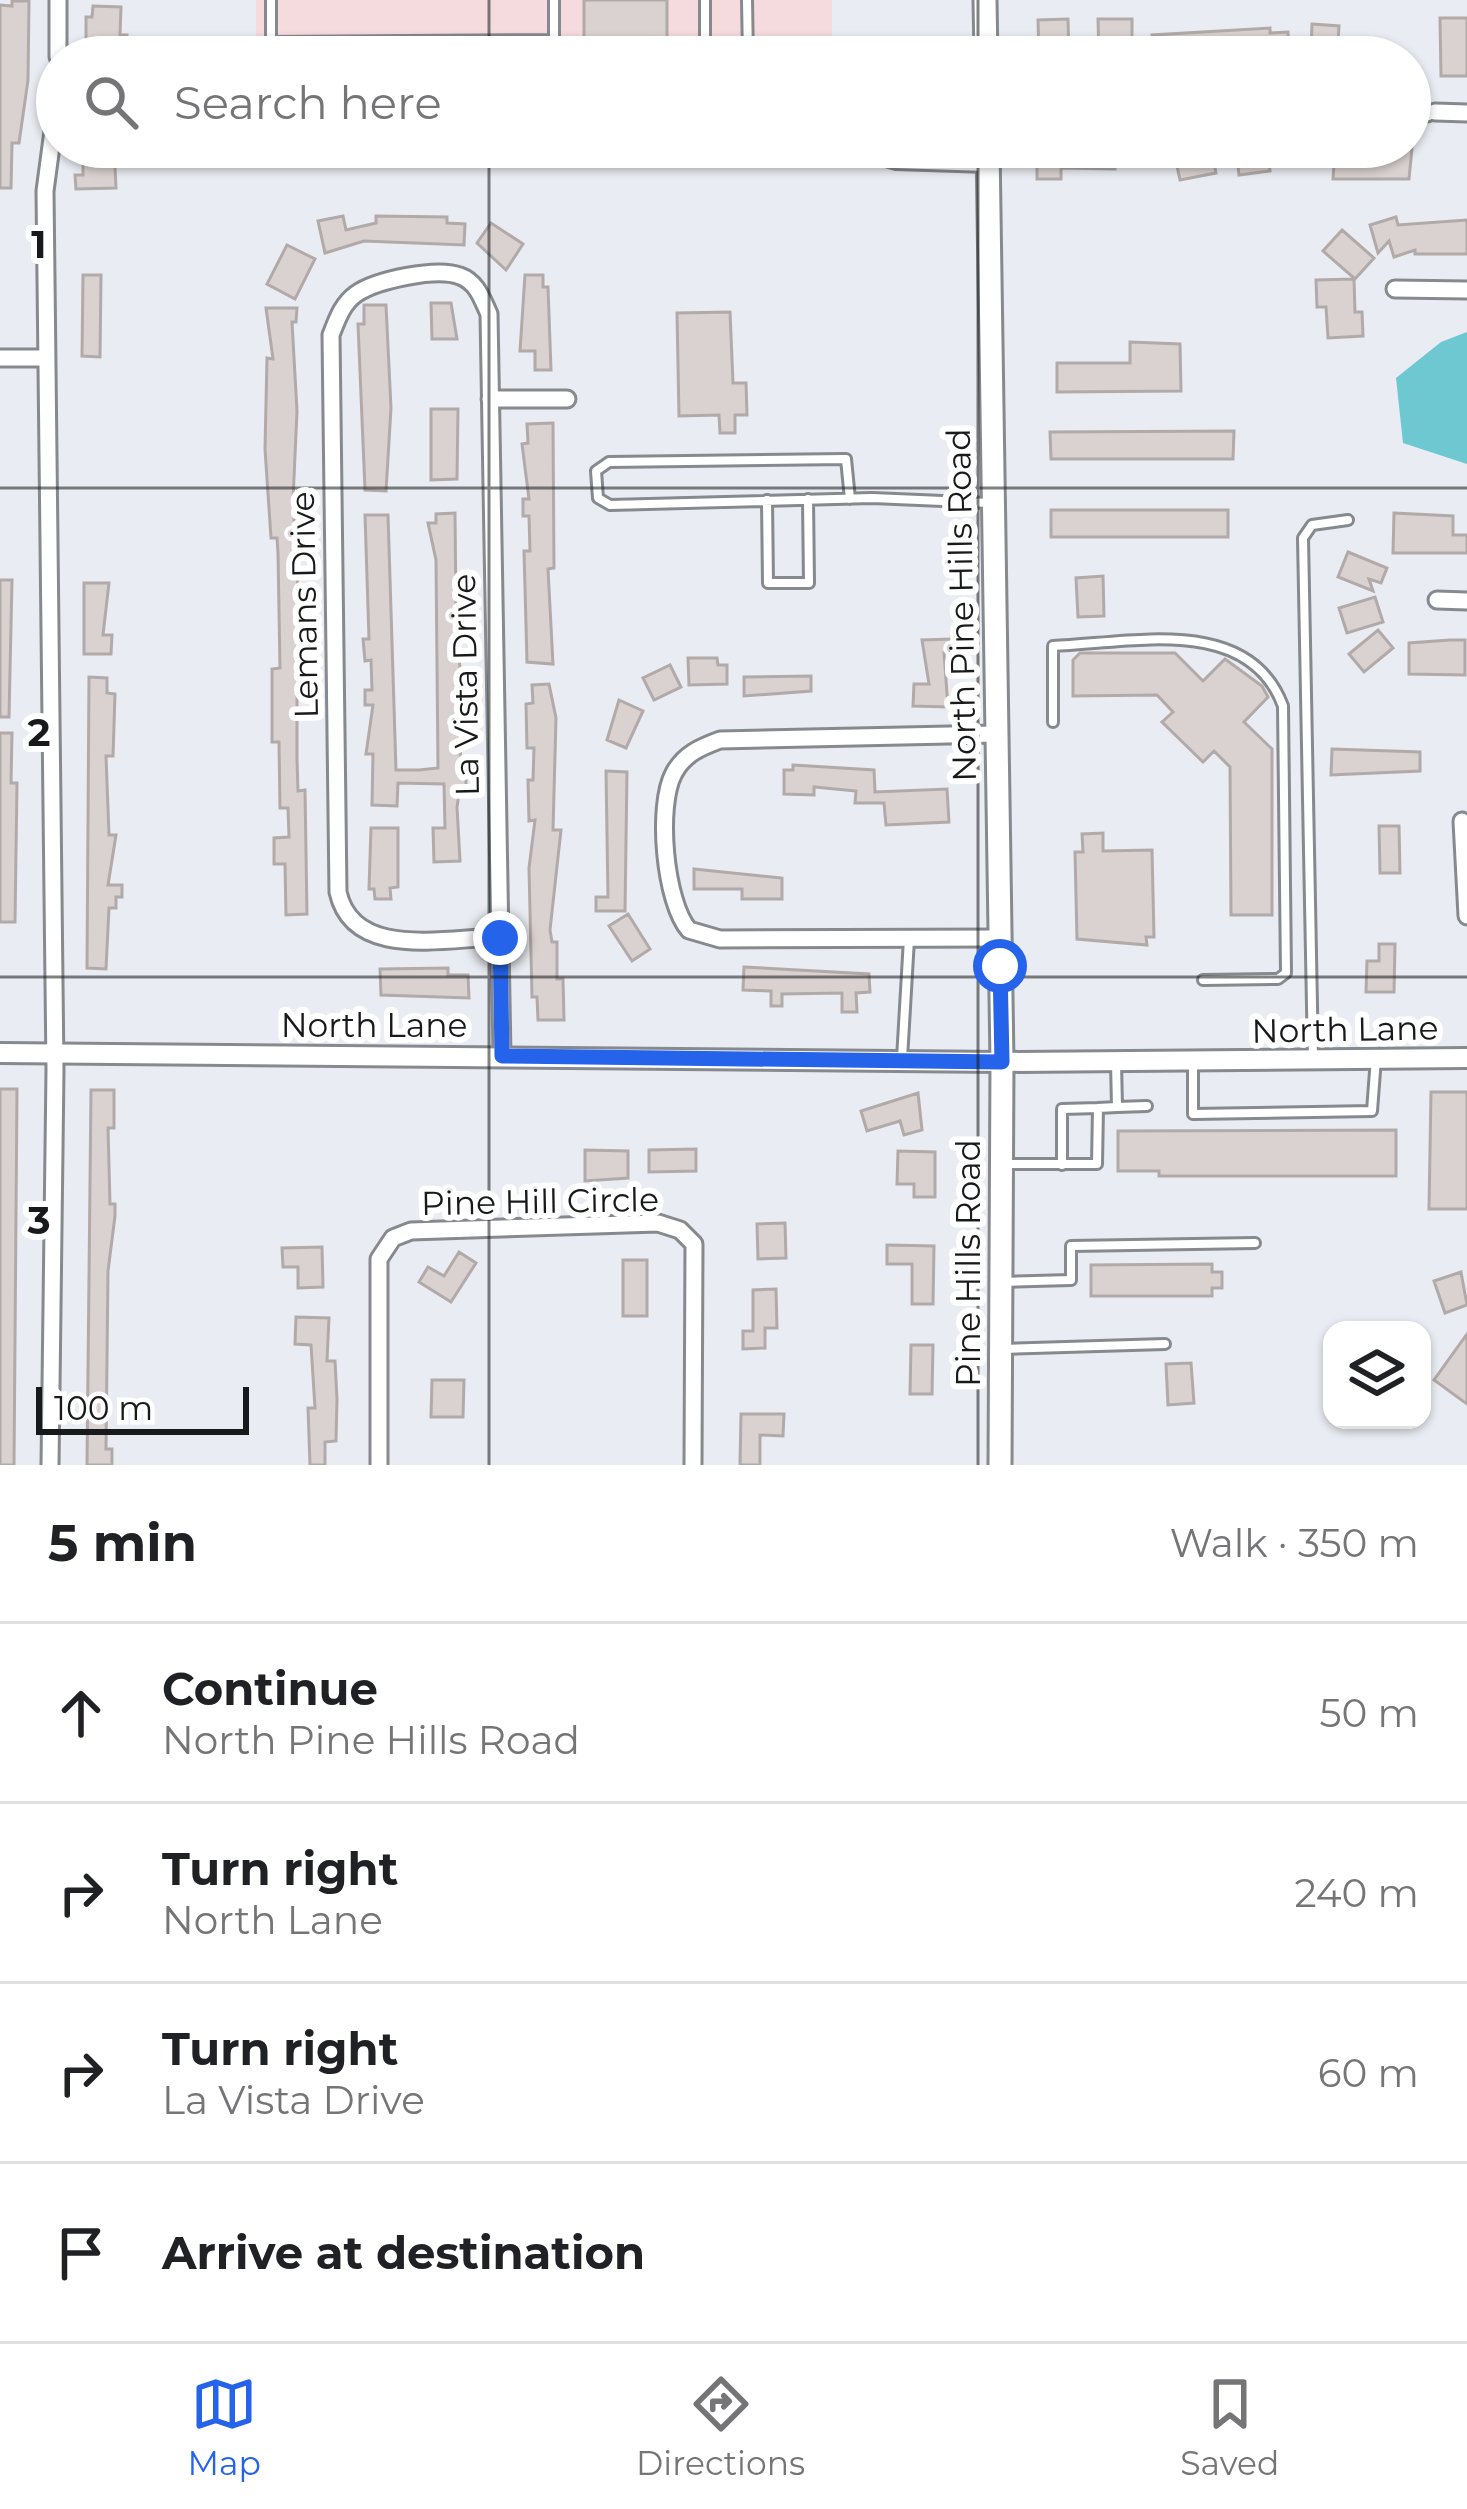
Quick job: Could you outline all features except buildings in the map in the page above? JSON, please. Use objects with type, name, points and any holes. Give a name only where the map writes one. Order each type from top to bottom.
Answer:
[{"type":"main road","points":[[985,0],[986,36]]},
{"type":"main road","name":"North Pine Hills Road","points":[[988,168],[1002,1062]]},
{"type":"main road","name":"Pine Hills Road","points":[[1000,1465],[1002,1062]]},
{"type":"street","points":[[58,0],[58,36]]},
{"type":"street","points":[[1431,113],[1467,113]]},
{"type":"street","points":[[48,168],[54,1054],[50,1465]]},
{"type":"street","name":"Lemans Drive","points":[[489,314],[476,287],[459,275],[435,275],[371,286],[352,296],[331,335],[338,892],[343,916],[361,932],[389,939],[500,938]]},
{"type":"street","points":[[1395,289],[1467,290]]},
{"type":"street","name":"La Vista Drive","points":[[489,314],[502,1056]]},
{"type":"street","points":[[0,358],[46,358]]},
{"type":"street","points":[[490,399],[567,399]]},
{"type":"street","points":[[1437,600],[1467,601]]},
{"type":"street","points":[[996,734],[720,740],[693,750],[675,770],[666,793],[670,897],[689,930],[720,939],[1000,938]]},
{"type":"street","points":[[1462,821],[1467,916]]},
{"type":"street","name":"North Lane","points":[[0,1053],[1002,1062],[1467,1058]]},
{"type":"street","name":"Pine Hill Circle","points":[[380,1465],[379,1259],[393,1238],[411,1231],[658,1223],[680,1230],[694,1244],[693,1465]]},
{"type":"lane","points":[[271,0],[271,36]]},
{"type":"lane","points":[[554,0],[554,36]]},
{"type":"lane","points":[[705,0],[705,36]]},
{"type":"lane","points":[[747,0],[748,36]]},
{"type":"lane","points":[[850,499],[846,459],[609,462],[596,471],[598,498],[610,505],[808,499],[991,503]]},
{"type":"lane","points":[[767,500],[768,584],[809,583],[808,499]]},
{"type":"lane","points":[[1313,1059],[1303,538],[1312,525],[1348,520]]},
{"type":"lane","points":[[1053,722],[1053,646],[1210,641],[1251,660],[1274,681],[1283,706],[1286,973],[1278,979],[1203,980]]},
{"type":"lane","points":[[902,1060],[909,939]]},
{"type":"lane","points":[[1193,1060],[1193,1114],[1372,1112],[1376,1058]]},
{"type":"lane","points":[[1116,1060],[1117,1107]]},
{"type":"lane","points":[[1062,1165],[1062,1109],[1148,1106]]},
{"type":"lane","points":[[1002,1164],[1097,1164],[1098,1108]]},
{"type":"lane","points":[[1001,1282],[1071,1280],[1070,1246],[1255,1244]]},
{"type":"lane","points":[[1000,1349],[1165,1344]]},
{"type":"shaded area","points":[[256,0],[832,0],[832,36],[256,36]]},
{"type":"water","points":[[1467,332],[1467,464],[1403,443],[1396,378],[1441,342]]},
{"type":"route","points":[[500,938],[502,1056],[1002,1062],[1000,966]]}]
